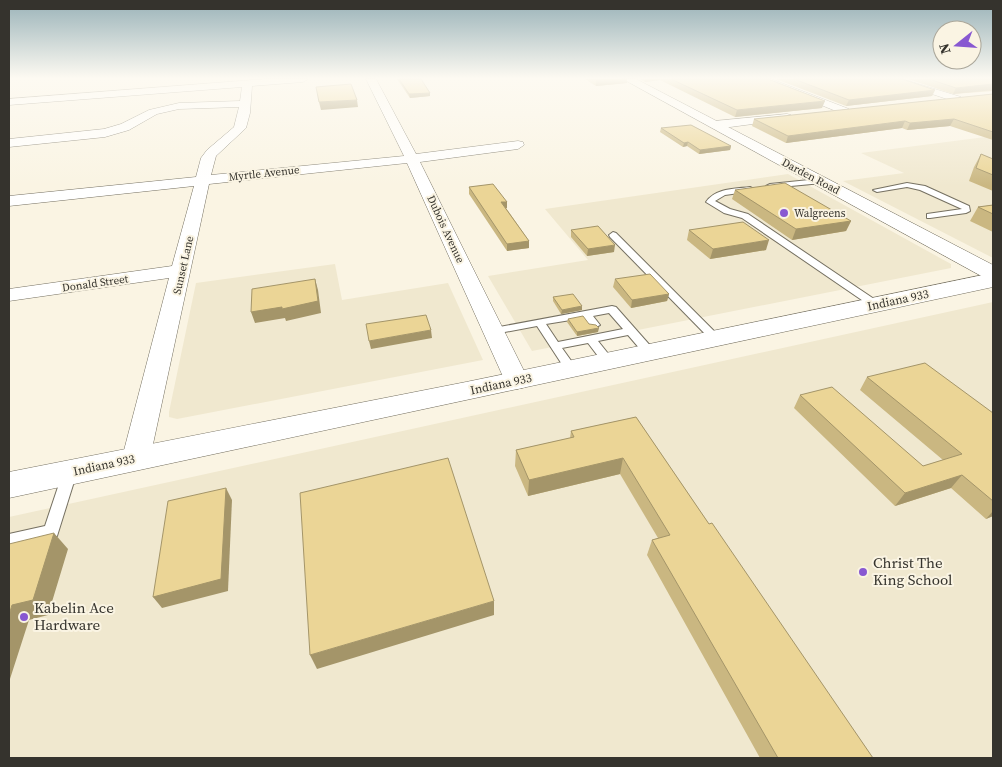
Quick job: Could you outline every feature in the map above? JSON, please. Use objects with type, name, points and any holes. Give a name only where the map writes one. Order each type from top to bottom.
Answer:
[{"type":"main road","name":"Darden Road","points":[[696,115],[993,273]]},
{"type":"main road","name":"Indiana 933","points":[[9,484],[571,369],[594,342],[650,352],[993,280]]},
{"type":"street","points":[[9,143],[105,133],[125,127],[148,115]]},
{"type":"street","name":"Sunset Lane","points":[[136,458],[208,158],[212,150],[242,126],[243,115]]},
{"type":"street","name":"Dubois Avenue","points":[[390,115],[517,381]]},
{"type":"street","points":[[715,125],[797,116]]},
{"type":"street","name":"Myrtle Avenue","points":[[9,201],[518,145]]},
{"type":"street","name":"Donald Street","points":[[9,295],[181,271]]},
{"type":"lane","points":[[819,180],[718,194],[713,196],[710,202],[727,211],[745,216],[876,305]]},
{"type":"lane","points":[[878,190],[907,186],[922,188],[966,208],[966,211],[930,216]]},
{"type":"lane","points":[[613,235],[716,339]]},
{"type":"lane","points":[[494,331],[612,309],[650,352]]},
{"type":"lane","points":[[586,314],[594,325]]},
{"type":"lane","points":[[564,318],[573,329]]},
{"type":"lane","points":[[540,322],[571,369]]},
{"type":"lane","points":[[555,346],[594,342],[631,331]]},
{"type":"lane","points":[[9,542],[51,531],[70,472]]},
{"type":"shaded area","points":[[993,136],[993,258],[843,181],[904,173],[861,153]]},
{"type":"shaded area","points":[[788,174],[951,264],[951,268],[532,351],[488,276],[588,260],[545,209]]},
{"type":"shaded area","points":[[335,264],[342,300],[448,283],[483,360],[177,419],[169,417],[196,283]]},
{"type":"shaded area","points":[[993,302],[993,758],[9,758],[9,517]]},
{"type":"building","points":[[794,115],[993,115],[993,132],[954,119],[910,123],[905,121],[788,136],[754,119]]},
{"type":"building","points":[[691,125],[731,146],[700,150],[688,142],[684,143],[661,128]]},
{"type":"building","points":[[981,154],[993,159],[993,175],[976,168]]},
{"type":"building","points":[[785,183],[851,221],[796,229],[735,190]]},
{"type":"building","points":[[493,184],[507,202],[501,202],[529,241],[507,244],[469,187]]},
{"type":"building","points":[[993,205],[993,214],[978,207]]},
{"type":"building","points":[[743,222],[769,240],[713,249],[689,230]]},
{"type":"building","points":[[598,226],[615,245],[588,249],[571,230]]},
{"type":"building","points":[[650,274],[669,294],[632,300],[615,279]]},
{"type":"building","points":[[315,279],[318,301],[282,309],[282,307],[251,312],[252,289]]},
{"type":"building","points":[[573,294],[582,306],[562,310],[553,297]]},
{"type":"building","points":[[426,315],[431,330],[369,341],[366,324]]},
{"type":"building","points":[[583,316],[589,324],[596,325],[599,328],[577,332],[568,319]]},
{"type":"building","points":[[925,363],[993,413],[993,501],[962,475],[905,493],[800,395],[832,387],[923,466],[962,454],[867,377]]},
{"type":"building","points":[[636,417],[709,524],[712,523],[873,758],[778,758],[652,540],[670,535],[623,458],[529,480],[516,450],[574,437],[571,431]]},
{"type":"building","points":[[448,458],[494,601],[310,655],[300,493]]},
{"type":"building","points":[[226,488],[221,579],[153,597],[168,501]]},
{"type":"building","points":[[54,533],[33,600],[12,605],[9,615],[9,544]]},
{"type":"place","name":"Walgreens","points":[[784,213]]},
{"type":"place","name":"Christ The King School","points":[[863,572]]},
{"type":"place","name":"Kabelin Ace Hardware","points":[[24,617]]}]
